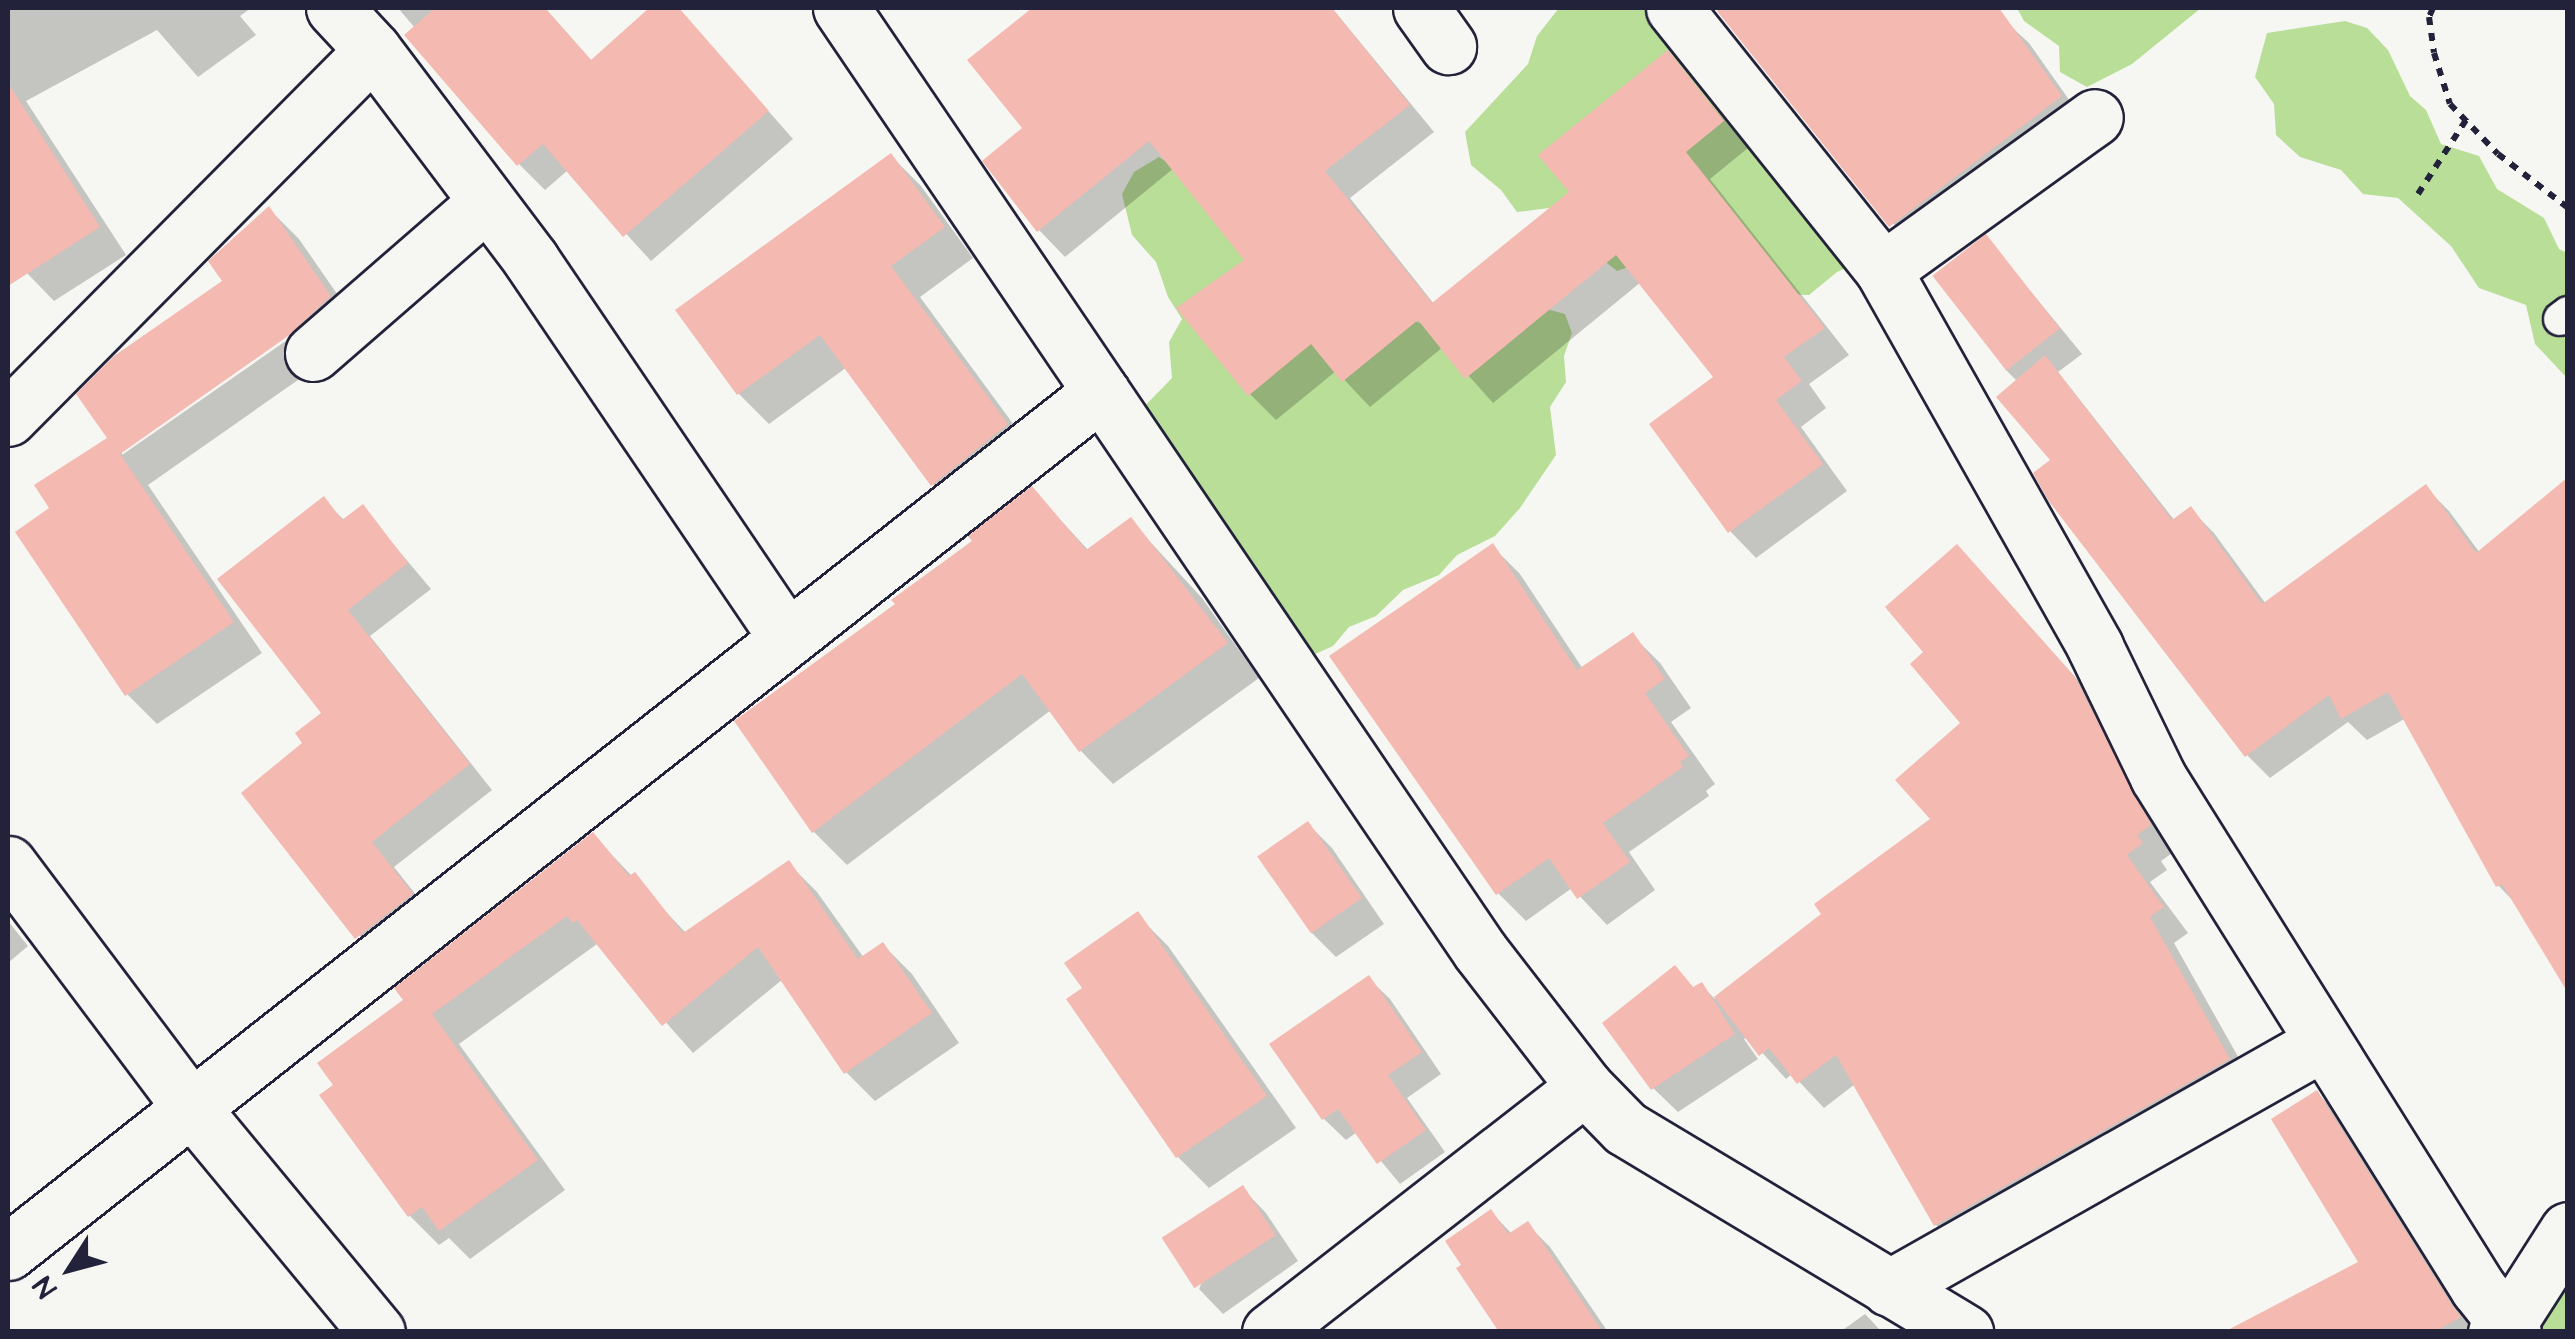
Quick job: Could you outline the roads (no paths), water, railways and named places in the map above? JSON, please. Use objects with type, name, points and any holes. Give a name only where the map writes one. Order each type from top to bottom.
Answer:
[{"type":"street","points":[[334,8],[373,50],[488,202],[786,636]]},
{"type":"street","points":[[842,8],[1480,951],[1586,1087],[1625,1128],[1965,1332]]},
{"type":"street","points":[[1674,8],[1883,270],[2095,647],[2158,777],[2505,1330],[2568,1230]]},
{"type":"street","points":[[8,418],[373,50]]},
{"type":"street","points":[[1883,270],[2096,117]]},
{"type":"street","points":[[313,352],[488,202]]},
{"type":"street","points":[[8,1252],[786,636],[1101,392]]},
{"type":"street","points":[[8,864],[190,1106],[377,1332]]},
{"type":"street","points":[[1889,1288],[2324,1042]]},
{"type":"street","points":[[1270,1332],[1586,1087]]}]
